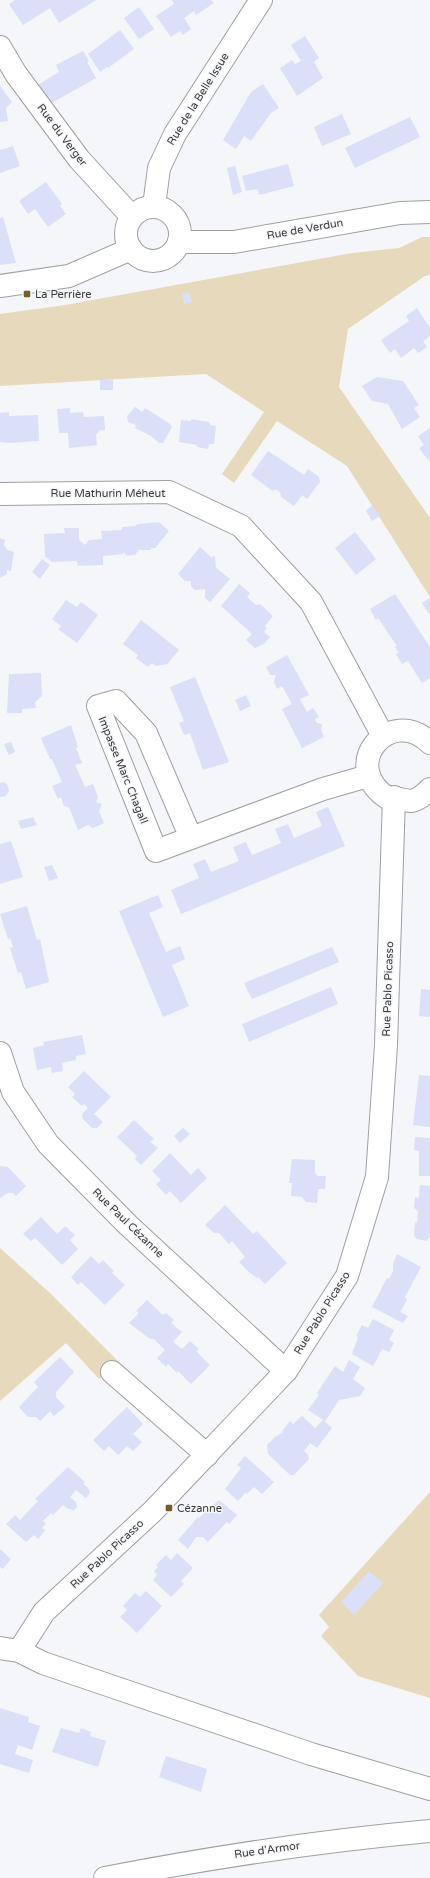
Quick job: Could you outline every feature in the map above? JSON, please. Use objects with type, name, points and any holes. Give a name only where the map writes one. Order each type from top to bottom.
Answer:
[{"type":"street","name":"Rue de la Belle Issue","points":[[154,206],[159,168],[175,134],[261,0]]},
{"type":"street","name":"Rue du Verger","points":[[0,47],[16,74],[79,159],[132,217]]},
{"type":"street","points":[[154,206],[162,208],[176,218],[181,234],[180,242],[176,250],[162,260],[144,260],[136,256],[131,249],[126,233],[132,217],[138,211],[154,206]]},
{"type":"street","name":"Rue de Verdun","points":[[180,242],[234,242],[400,213],[430,212]]},
{"type":"street","points":[[0,286],[69,276],[131,249]]},
{"type":"street","name":"Rue Mathurin Méheut","points":[[0,494],[169,492],[241,526],[311,602],[383,736]]},
{"type":"street","name":"Impasse Marc Chagall","points":[[191,838],[146,733],[116,701],[98,706],[156,851],[191,838],[322,789],[368,776]]},
{"type":"street","points":[[430,743],[422,736],[413,732],[393,732],[383,736],[375,744],[369,753],[367,764],[368,776],[372,785],[389,799],[394,797],[411,801],[422,796],[430,789]]},
{"type":"street","name":"Rue Pablo Picasso","points":[[10,1650],[44,1612],[153,1511],[286,1371],[347,1276],[376,1177],[386,1045],[394,797]]},
{"type":"street","name":"Rue Paul Cézanne","points":[[0,1053],[13,1092],[48,1144],[128,1225],[286,1371]]},
{"type":"street","points":[[112,1372],[207,1455]]},
{"type":"street","points":[[10,1650],[43,1663],[311,1754],[430,1789]]},
{"type":"street","name":"Rue d'Armor","points":[[105,1878],[207,1858],[354,1838],[430,1831]]},
{"type":"shaded area","points":[[422,237],[430,237],[430,275],[425,276],[348,329],[339,387],[430,518],[430,597],[347,466],[277,421],[234,483],[222,474],[264,412],[206,374],[0,386],[0,314],[65,305],[352,253],[399,248]]},
{"type":"shaded area","points":[[0,1248],[52,1295],[119,1362],[99,1379],[66,1343],[0,1401]]},
{"type":"shaded area","points":[[430,1492],[430,1698],[358,1676],[321,1636],[329,1627],[319,1615]]},
{"type":"building","points":[[15,0],[96,0],[59,23],[50,8],[23,25],[9,4]]},
{"type":"building","points":[[172,0],[211,0],[214,3],[196,15],[194,11],[184,18],[191,29],[183,35],[180,31],[171,37],[156,16],[174,4]]},
{"type":"building","points":[[139,7],[154,29],[139,39],[124,18]]},
{"type":"building","points":[[120,30],[134,49],[100,72],[88,54]]},
{"type":"building","points":[[305,36],[319,58],[314,62],[323,78],[297,96],[280,68],[292,60],[295,64],[301,61],[291,45]]},
{"type":"building","points":[[83,51],[96,78],[48,105],[36,86],[59,72],[56,65]]},
{"type":"building","points":[[263,84],[279,108],[271,113],[251,141],[244,136],[236,149],[223,140],[251,92]]},
{"type":"building","points":[[0,86],[12,102],[6,108],[8,121],[0,122]]},
{"type":"building","points":[[342,114],[351,134],[322,146],[314,127]]},
{"type":"building","points":[[410,117],[420,137],[355,168],[345,148]]},
{"type":"building","points":[[13,146],[20,166],[0,173],[0,150]]},
{"type":"building","points":[[288,164],[294,186],[259,195],[258,189],[246,191],[242,176]]},
{"type":"building","points":[[235,166],[242,192],[233,195],[227,168]]},
{"type":"building","points":[[46,182],[62,204],[60,206],[66,214],[48,227],[35,209],[28,214],[19,201]]},
{"type":"building","points":[[3,217],[16,263],[0,265],[0,218]]},
{"type":"building","points":[[189,292],[192,302],[184,304],[182,294]]},
{"type":"building","points":[[417,308],[430,328],[430,336],[423,341],[427,347],[418,353],[414,348],[401,358],[395,349],[390,353],[381,340],[409,321],[406,316]]},
{"type":"building","points":[[377,377],[403,381],[419,405],[414,408],[420,417],[402,429],[388,404],[372,401],[362,386]]},
{"type":"building","points":[[100,380],[113,380],[113,390],[100,390]]},
{"type":"building","points":[[135,407],[142,412],[145,408],[170,424],[172,427],[163,443],[159,443],[151,436],[135,428],[136,425],[128,422],[127,416]]},
{"type":"building","points":[[70,408],[70,413],[83,412],[84,417],[104,416],[105,430],[100,430],[96,435],[97,445],[69,448],[68,433],[59,433],[57,409]]},
{"type":"building","points":[[9,412],[9,416],[38,415],[39,441],[9,443],[0,442],[0,413]]},
{"type":"building","points":[[191,419],[209,422],[210,425],[216,426],[214,444],[209,444],[208,449],[197,447],[197,445],[179,442],[181,420],[191,421]]},
{"type":"building","points":[[430,428],[430,459],[428,460],[419,448],[424,445],[418,436]]},
{"type":"building","points":[[268,451],[304,475],[308,469],[319,477],[320,482],[307,499],[302,495],[294,506],[281,497],[280,492],[275,489],[273,491],[251,475]]},
{"type":"building","points":[[372,505],[380,516],[372,521],[366,511]]},
{"type":"building","points":[[159,522],[169,531],[155,548],[151,548],[151,550],[139,550],[135,555],[127,556],[123,552],[123,554],[103,556],[103,565],[78,566],[77,561],[52,562],[45,556],[44,534],[65,533],[64,528],[79,528],[79,540],[85,545],[89,540],[102,539],[101,531],[122,530],[122,527]]},
{"type":"building","points":[[355,532],[376,559],[356,575],[335,548]]},
{"type":"building","points":[[0,538],[5,540],[4,545],[7,550],[14,552],[11,571],[7,570],[7,574],[0,578]]},
{"type":"building","points":[[200,547],[211,557],[215,556],[216,568],[230,579],[210,602],[205,598],[205,589],[195,590],[191,586],[191,581],[185,581],[178,574]]},
{"type":"building","points":[[42,559],[50,565],[40,579],[32,572]]},
{"type":"building","points":[[239,584],[250,593],[247,597],[256,605],[260,604],[273,616],[265,626],[267,628],[264,632],[270,637],[264,644],[255,648],[246,640],[252,634],[221,606]]},
{"type":"building","points":[[395,594],[430,647],[430,678],[422,683],[408,661],[402,664],[396,654],[399,653],[395,647],[397,646],[378,618],[376,620],[370,609]]},
{"type":"building","points":[[430,598],[430,613],[429,614],[422,603]]},
{"type":"building","points":[[66,600],[77,607],[81,602],[98,615],[77,643],[58,629],[61,626],[52,619]]},
{"type":"building","points":[[141,620],[179,650],[167,664],[156,666],[152,663],[148,667],[136,658],[138,655],[123,644]]},
{"type":"building","points":[[287,655],[309,695],[300,699],[307,712],[313,708],[319,717],[315,719],[317,723],[322,724],[321,730],[324,737],[302,748],[282,709],[292,704],[282,686],[277,689],[274,682],[276,675],[270,675],[266,667]]},
{"type":"building","points":[[41,673],[42,696],[35,702],[36,708],[22,709],[22,713],[7,713],[9,674]]},
{"type":"building","points":[[195,677],[229,762],[203,770],[190,733],[184,735],[179,723],[184,721],[170,687]]},
{"type":"building","points":[[246,695],[251,706],[240,711],[235,700]]},
{"type":"building","points":[[71,725],[78,747],[76,748],[82,763],[75,765],[85,787],[93,784],[98,797],[96,802],[102,804],[99,811],[104,823],[93,828],[88,825],[78,830],[69,807],[64,806],[61,797],[58,799],[52,786],[62,782],[41,738]]},
{"type":"building","points":[[11,742],[15,752],[9,755],[4,744]]},
{"type":"building","points":[[3,782],[7,784],[9,791],[6,796],[0,797],[0,783]]},
{"type":"building","points":[[328,807],[345,846],[181,914],[171,890],[199,878],[193,864],[205,859],[211,872],[239,861],[233,847],[246,842],[252,855],[281,843],[275,829],[288,824],[294,838],[322,826],[316,812]]},
{"type":"building","points":[[33,817],[37,825],[21,829],[18,821]]},
{"type":"building","points":[[11,841],[23,877],[0,884],[0,844]]},
{"type":"building","points":[[52,865],[58,878],[49,881],[44,867]]},
{"type":"building","points":[[158,895],[163,907],[149,913],[166,952],[180,946],[185,959],[172,965],[189,1006],[163,1017],[119,911]]},
{"type":"building","points":[[27,906],[37,940],[40,939],[49,982],[26,989],[21,972],[18,973],[10,948],[13,947],[10,938],[8,939],[0,914]]},
{"type":"building","points":[[332,947],[339,962],[252,999],[244,983]]},
{"type":"building","points":[[331,987],[338,1004],[249,1042],[242,1024]]},
{"type":"building","points":[[421,989],[430,990],[430,1017],[419,1016]]},
{"type":"building","points":[[82,1035],[86,1054],[76,1056],[76,1060],[62,1063],[63,1071],[52,1073],[51,1067],[37,1070],[33,1048],[44,1045],[43,1042]]},
{"type":"building","points":[[84,1071],[111,1097],[94,1114],[103,1122],[97,1128],[92,1128],[83,1119],[82,1114],[88,1108],[84,1104],[82,1106],[72,1097],[75,1094],[68,1087]]},
{"type":"building","points":[[419,1075],[430,1076],[430,1127],[413,1125]]},
{"type":"building","points":[[134,1120],[154,1139],[150,1142],[158,1148],[141,1165],[135,1159],[137,1156],[117,1137]]},
{"type":"building","points":[[183,1128],[190,1134],[180,1143],[174,1136]]},
{"type":"building","points":[[415,1137],[430,1138],[430,1176],[419,1176],[419,1151],[414,1150]]},
{"type":"building","points":[[170,1153],[191,1175],[198,1168],[207,1178],[181,1203],[170,1191],[166,1195],[156,1184],[161,1180],[152,1171]]},
{"type":"building","points":[[292,1159],[315,1160],[315,1173],[318,1176],[326,1176],[325,1189],[318,1189],[317,1203],[306,1202],[302,1197],[291,1196],[292,1183],[289,1183]]},
{"type":"building","points":[[0,1166],[8,1167],[26,1186],[16,1196],[13,1193],[8,1193],[0,1198]]},
{"type":"building","points":[[420,1185],[430,1186],[430,1236],[427,1241],[417,1239],[414,1236],[415,1222],[417,1223],[418,1211],[414,1208],[415,1197],[419,1198]]},
{"type":"building","points":[[225,1205],[253,1234],[257,1231],[287,1263],[265,1284],[239,1262],[245,1257],[232,1241],[229,1244],[219,1233],[214,1233],[205,1225]]},
{"type":"building","points":[[41,1217],[57,1234],[65,1226],[75,1235],[70,1240],[78,1249],[62,1265],[35,1238],[31,1241],[23,1234]]},
{"type":"building","points":[[397,1254],[421,1267],[405,1297],[407,1300],[400,1312],[408,1316],[403,1323],[372,1307],[387,1278],[389,1279],[393,1271],[393,1264]]},
{"type":"building","points":[[91,1256],[99,1264],[103,1260],[114,1271],[112,1273],[125,1285],[105,1305],[81,1282],[78,1285],[71,1277]]},
{"type":"building","points":[[147,1300],[163,1315],[166,1313],[174,1320],[171,1323],[182,1332],[173,1342],[182,1349],[190,1341],[199,1349],[196,1351],[210,1365],[191,1384],[178,1371],[177,1373],[168,1364],[166,1367],[157,1358],[165,1350],[154,1339],[150,1339],[129,1323],[139,1313],[136,1311]]},
{"type":"building","points":[[373,1319],[394,1330],[389,1340],[394,1343],[389,1352],[382,1349],[373,1366],[352,1354],[358,1337],[356,1336],[362,1325],[368,1328]]},
{"type":"building","points":[[60,1357],[74,1372],[56,1392],[56,1397],[65,1407],[54,1416],[50,1411],[40,1421],[36,1417],[28,1417],[19,1407],[38,1387],[34,1382]]},
{"type":"building","points":[[349,1360],[360,1367],[353,1379],[365,1388],[360,1396],[339,1400],[325,1421],[308,1410],[319,1395],[317,1393],[335,1366],[343,1372]]},
{"type":"building","points":[[127,1407],[143,1424],[133,1434],[142,1442],[133,1451],[127,1446],[118,1455],[109,1446],[104,1451],[93,1440]]},
{"type":"building","points":[[302,1416],[315,1428],[323,1420],[332,1428],[317,1448],[310,1443],[304,1451],[308,1455],[309,1459],[294,1475],[290,1475],[268,1454],[267,1445],[283,1432],[282,1431],[290,1421],[293,1424]]},
{"type":"building","points":[[245,1456],[274,1482],[262,1494],[254,1487],[247,1494],[246,1492],[238,1501],[225,1489],[241,1468],[237,1465]]},
{"type":"building","points":[[68,1467],[85,1482],[83,1483],[88,1488],[90,1493],[86,1498],[76,1490],[70,1497],[76,1502],[77,1507],[74,1510],[68,1509],[63,1505],[53,1515],[51,1513],[43,1521],[46,1524],[42,1528],[45,1530],[38,1539],[34,1535],[26,1542],[6,1524],[15,1515],[20,1520],[38,1501],[35,1499]]},
{"type":"building","points":[[219,1500],[237,1515],[229,1524],[227,1522],[208,1542],[203,1537],[196,1537],[188,1549],[178,1540],[198,1517],[199,1518]]},
{"type":"building","points":[[0,1549],[11,1559],[3,1569],[0,1567]]},
{"type":"building","points":[[177,1553],[193,1568],[181,1581],[184,1584],[171,1597],[153,1580],[157,1575],[154,1571],[158,1567],[156,1565],[166,1555],[171,1560]]},
{"type":"building","points":[[369,1571],[383,1583],[354,1615],[341,1602]]},
{"type":"building","points":[[146,1591],[162,1606],[137,1633],[120,1617],[127,1610],[123,1606],[135,1593],[140,1597]]},
{"type":"building","points":[[0,1708],[29,1717],[28,1722],[40,1726],[32,1750],[18,1745],[15,1754],[33,1760],[29,1773],[0,1764]]},
{"type":"building","points":[[61,1728],[79,1733],[81,1728],[91,1732],[90,1736],[106,1741],[98,1767],[52,1752]]},
{"type":"building","points":[[166,1756],[207,1769],[201,1792],[159,1777]]},
{"type":"place","name":"La Perrière","points":[[27,294]]},
{"type":"place","name":"Cézanne","points":[[169,1508]]}]
